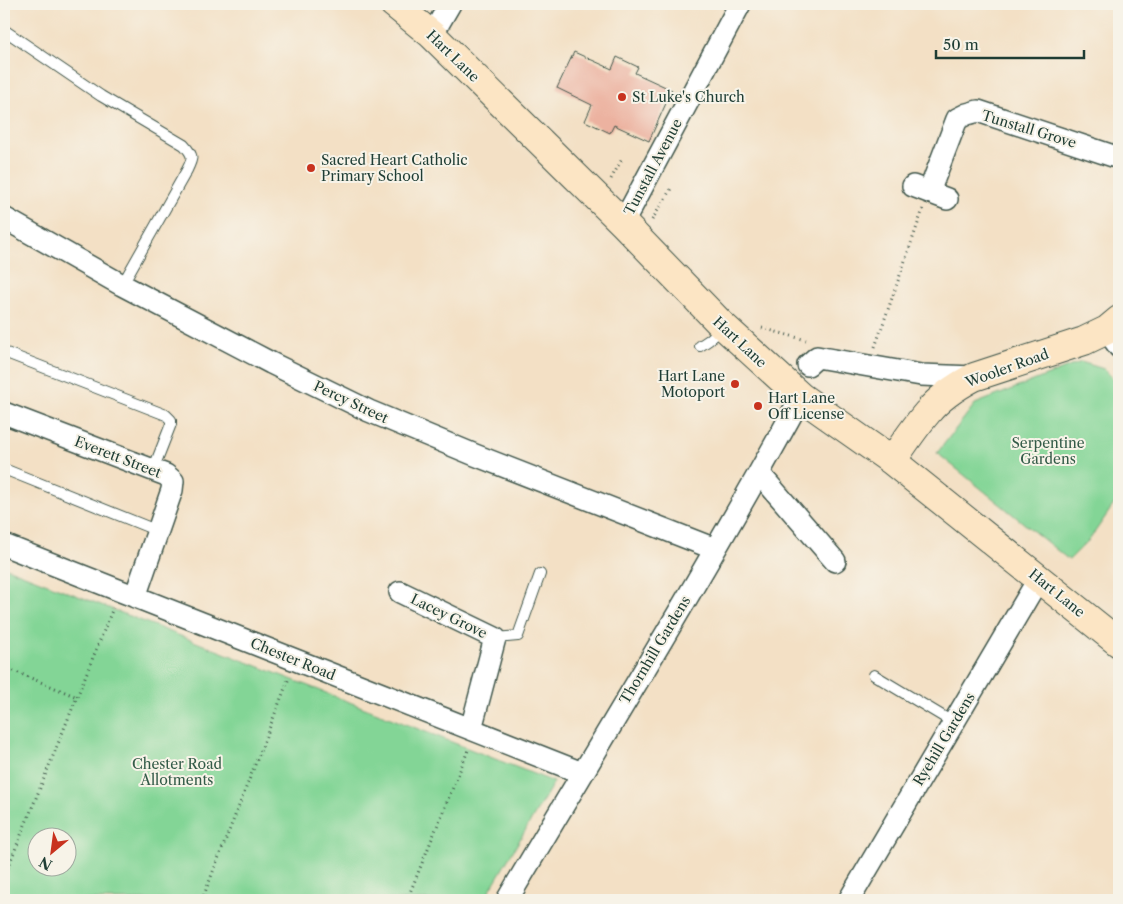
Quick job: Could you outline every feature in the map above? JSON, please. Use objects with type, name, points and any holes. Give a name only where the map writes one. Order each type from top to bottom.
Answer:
[{"type":"street","name":"Hart Lane","points":[[394,4],[432,35],[623,223],[724,328],[801,397],[892,461],[1119,642]]},
{"type":"street","points":[[432,35],[450,4]]},
{"type":"street","name":"Tunstall Avenue","points":[[623,223],[740,4]]},
{"type":"street","name":"Tunstall Grove","points":[[930,192],[957,119],[972,112],[978,112],[1119,158]]},
{"type":"street","name":"Percy Street","points":[[4,218],[122,285],[270,363],[368,411],[475,456],[715,550]]},
{"type":"street","name":"Wooler Road","points":[[892,461],[928,412],[943,397],[962,383],[974,377],[1115,332]]},
{"type":"street","points":[[808,365],[817,357],[921,375],[974,377]]},
{"type":"street","name":"Thornhill Gardens","points":[[507,900],[715,550],[801,397]]},
{"type":"street","name":"Everett Street","points":[[4,413],[166,475],[173,481],[172,490],[135,596]]},
{"type":"street","points":[[759,473],[835,561]]},
{"type":"street","name":"Chester Road","points":[[4,545],[135,596],[471,737],[582,773]]},
{"type":"street","name":"Ryehill Gardens","points":[[849,900],[1039,578]]},
{"type":"street","name":"Lacey Grove","points":[[400,592],[495,638],[471,737]]},
{"type":"lane","points":[[4,30],[101,96],[184,145],[191,153],[192,158],[187,170],[122,285]]},
{"type":"lane","points":[[700,346],[724,328]]},
{"type":"lane","points":[[4,352],[166,415],[171,420],[171,424],[153,470]]},
{"type":"lane","points":[[4,470],[158,530]]},
{"type":"lane","points":[[495,638],[518,636],[540,574]]},
{"type":"lane","points":[[874,675],[954,723]]},
{"type":"path","points":[[874,349],[930,192]]},
{"type":"path","points":[[4,877],[5,869],[115,602]]},
{"type":"path","points":[[4,668],[76,696]]},
{"type":"path","points":[[202,900],[291,673]]},
{"type":"path","points":[[407,900],[471,737]]},
{"type":"green space","name":"Serpentine Gardens","points":[[1081,362],[1104,369],[1119,385],[1119,497],[1090,539],[1069,560],[937,453],[975,404]]},
{"type":"green space","name":"Chester Road Allotments","points":[[4,567],[554,782],[484,900],[4,900]]},
{"type":"building","name":"St Luke's Church","points":[[574,52],[612,69],[617,57],[638,67],[635,73],[672,90],[649,141],[614,125],[610,133],[585,121],[592,105],[557,88]]},
{"type":"place","name":"St Luke's Church","points":[[622,97]]},
{"type":"place","name":"Sacred Heart Catholic Primary School","points":[[311,168]]},
{"type":"place","name":"Hart Lane Motoport","points":[[735,384]]},
{"type":"place","name":"Hart Lane Off License","points":[[758,406]]}]
